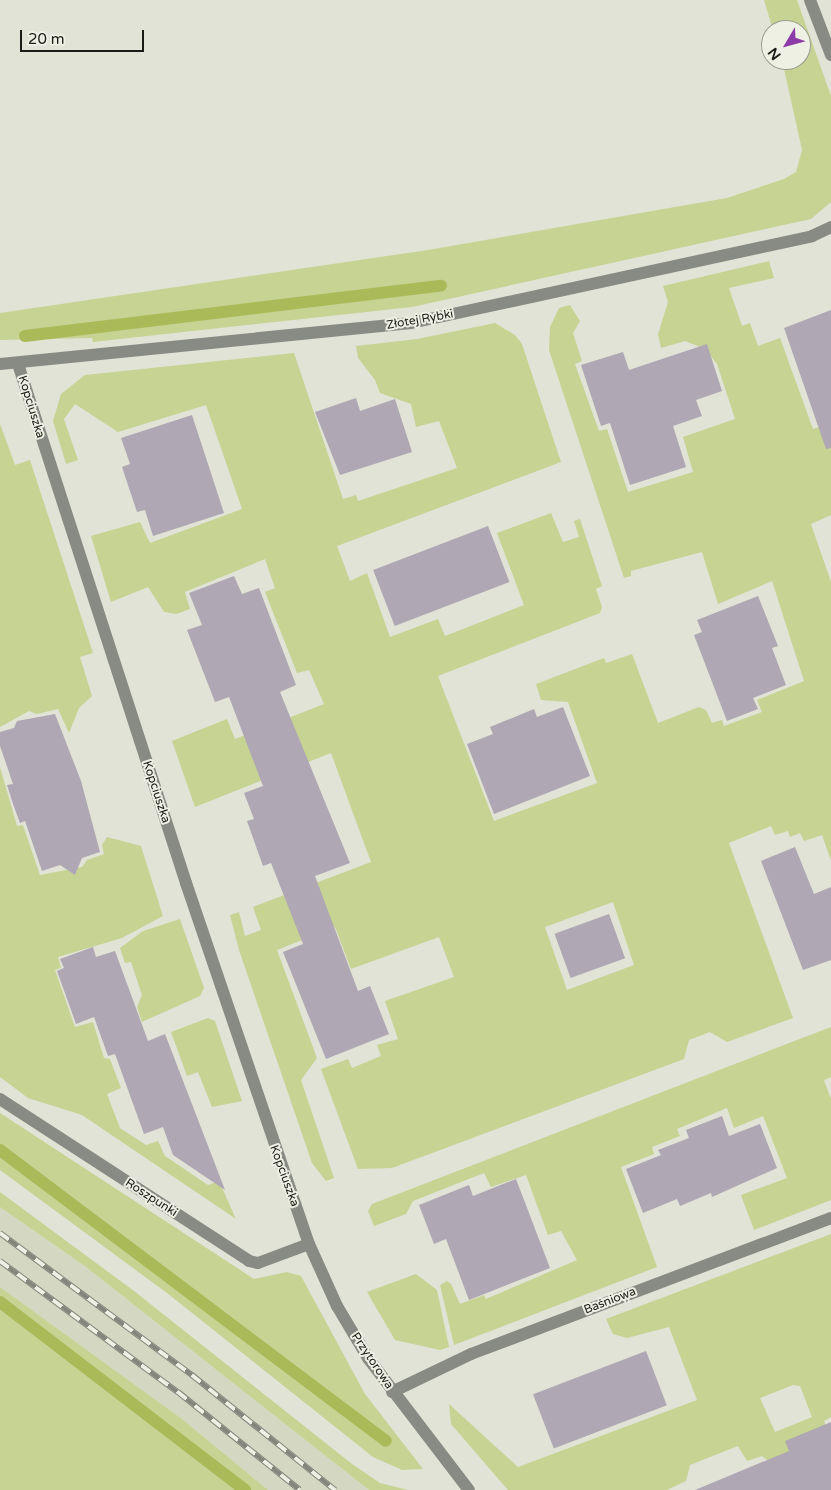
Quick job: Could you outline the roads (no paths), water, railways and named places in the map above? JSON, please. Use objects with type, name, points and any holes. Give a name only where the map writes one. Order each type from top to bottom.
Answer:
[{"type":"street","points":[[810,0],[831,55]]},
{"type":"street","name":"Złotej Rybki","points":[[0,364],[18,364],[411,323],[812,236],[831,227]]},
{"type":"street","name":"Kopciuszka","points":[[18,364],[188,889],[299,1218]]},
{"type":"street","name":"Roszpunki","points":[[0,1099],[249,1260],[258,1263],[309,1244]]},
{"type":"street","name":"Przytorowa","points":[[299,1218],[309,1244],[352,1332],[392,1392],[468,1490]]},
{"type":"street","name":"Baśniowa","points":[[392,1392],[471,1354],[831,1218]]},
{"type":"waterway","points":[[25,336],[441,286]]},
{"type":"waterway","points":[[0,1150],[386,1441]]},
{"type":"waterway","points":[[0,1302],[245,1490]]},
{"type":"railway","points":[[0,1233],[192,1375],[335,1490]]},
{"type":"railway","points":[[0,1261],[178,1392],[300,1490]]}]
